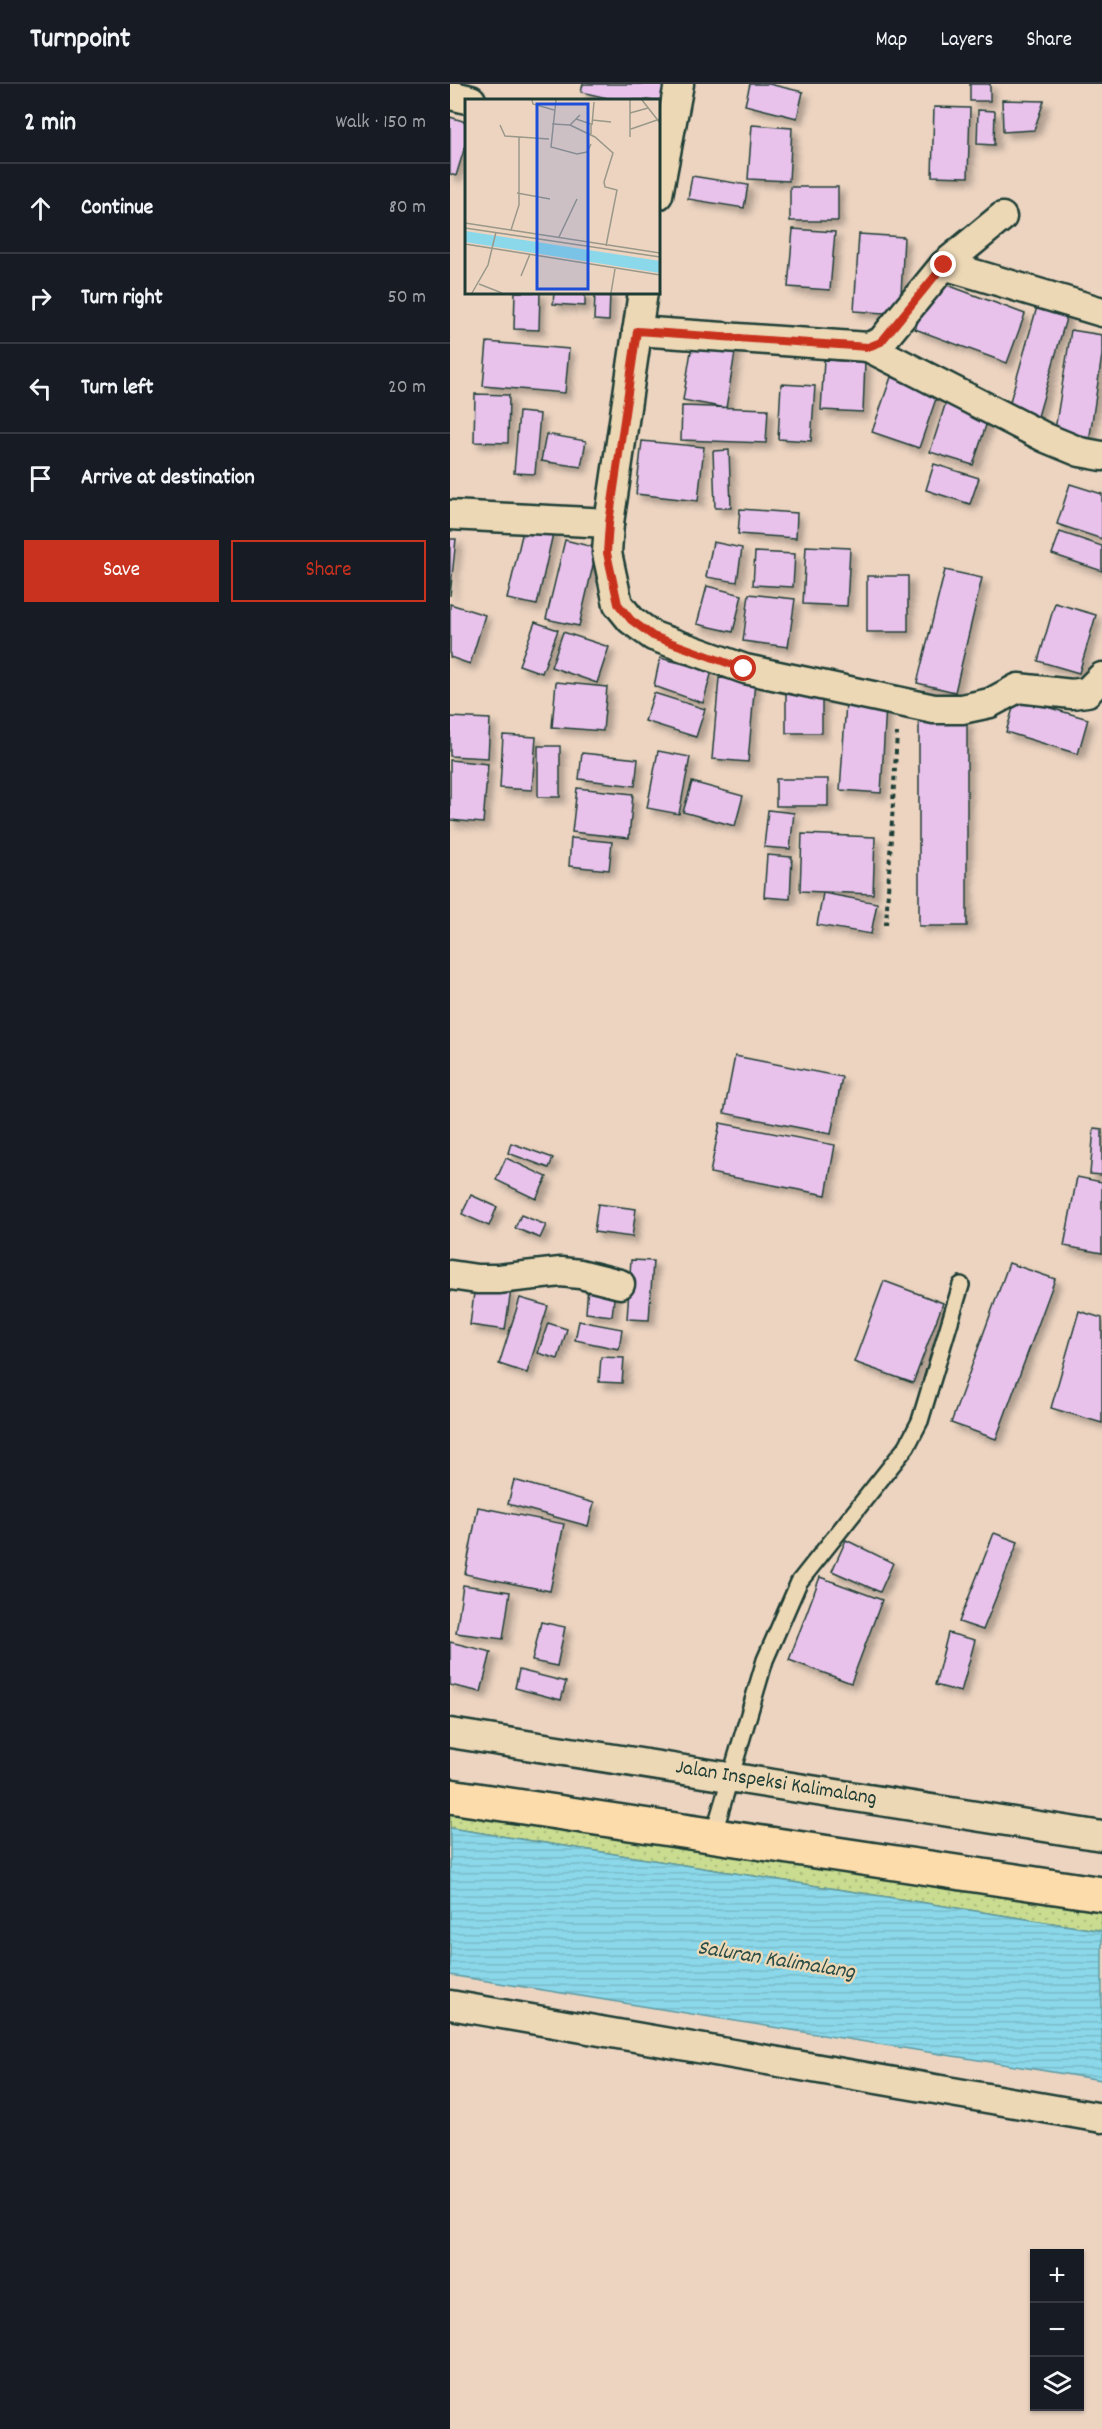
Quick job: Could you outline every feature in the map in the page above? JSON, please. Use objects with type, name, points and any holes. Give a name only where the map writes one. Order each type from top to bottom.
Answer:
[{"type":"main road","points":[[450,1796],[1102,1894]]},
{"type":"street","points":[[660,174],[662,154],[679,84]]},
{"type":"street","points":[[450,95],[467,99]]},
{"type":"street","points":[[868,347],[881,342],[944,265],[1002,217]]},
{"type":"street","points":[[944,265],[1102,312]]},
{"type":"street","points":[[643,294],[609,523],[607,553],[618,604],[631,620],[653,636],[744,669],[934,709],[962,709],[990,703],[1018,688],[1072,694],[1087,692],[1102,677]]},
{"type":"street","points":[[637,331],[868,347],[1046,438],[1080,452],[1102,456]]},
{"type":"street","points":[[450,515],[609,523]]},
{"type":"street","points":[[450,1275],[498,1279],[561,1272],[620,1284]]},
{"type":"street","name":"Jalan Inspeksi Kalimalang","points":[[450,1733],[1102,1836]]},
{"type":"street","points":[[450,2005],[1102,2118]]},
{"type":"lane","points":[[713,1836],[765,1660],[799,1581],[907,1446],[920,1421],[960,1285]]},
{"type":"path","points":[[886,925],[898,702]]},
{"type":"green space","points":[[450,1796],[1102,1894],[1102,1931],[450,1828]]},
{"type":"water","name":"Saluran Kalimalang","points":[[450,1828],[1102,1931],[1102,2080],[450,1975]]},
{"type":"building","points":[[583,84],[677,84],[669,114],[660,112],[660,99],[612,99],[581,92]]},
{"type":"building","points":[[750,84],[769,84],[803,92],[797,118],[745,105]]},
{"type":"building","points":[[970,84],[990,84],[990,101],[970,101]]},
{"type":"building","points":[[1002,100],[1044,101],[1034,130],[1003,132]]},
{"type":"building","points":[[934,107],[970,108],[968,177],[932,176]]},
{"type":"building","points":[[978,110],[995,111],[994,145],[977,144]]},
{"type":"building","points":[[450,117],[465,122],[465,146],[456,176],[450,174]]},
{"type":"building","points":[[752,125],[792,128],[789,181],[748,179]]},
{"type":"building","points":[[692,176],[748,185],[744,208],[688,199]]},
{"type":"building","points":[[790,187],[838,187],[838,221],[790,221]]},
{"type":"building","points":[[793,229],[835,232],[830,290],[788,287]]},
{"type":"building","points":[[859,234],[904,237],[900,314],[854,311]]},
{"type":"building","points":[[934,280],[1025,314],[1007,363],[915,329]]},
{"type":"building","points":[[515,294],[540,294],[539,330],[514,329]]},
{"type":"building","points":[[554,294],[585,294],[585,306],[553,304]]},
{"type":"building","points":[[595,294],[610,294],[609,321],[594,320]]},
{"type":"building","points":[[1039,300],[1069,308],[1037,420],[1007,412]]},
{"type":"building","points":[[1071,330],[1102,335],[1102,355],[1089,442],[1054,436]]},
{"type":"building","points":[[693,339],[736,346],[726,408],[683,400]]},
{"type":"building","points":[[487,342],[569,349],[565,393],[483,386]]},
{"type":"building","points":[[824,360],[865,362],[863,412],[821,410]]},
{"type":"building","points":[[891,377],[938,393],[919,448],[872,432]]},
{"type":"building","points":[[781,384],[815,386],[811,441],[778,439]]},
{"type":"building","points":[[475,394],[509,395],[508,443],[474,442]]},
{"type":"building","points":[[946,402],[989,416],[973,465],[930,452]]},
{"type":"building","points":[[682,406],[768,409],[766,443],[681,440]]},
{"type":"building","points":[[519,412],[540,414],[535,474],[514,473]]},
{"type":"building","points":[[546,434],[586,441],[581,467],[541,461]]},
{"type":"building","points":[[642,441],[704,447],[698,501],[636,494]]},
{"type":"building","points":[[729,450],[731,508],[715,508],[713,451]]},
{"type":"building","points":[[934,464],[979,478],[970,504],[926,490]]},
{"type":"building","points":[[1070,484],[1102,494],[1102,539],[1057,524]]},
{"type":"building","points":[[740,509],[797,513],[796,538],[738,534]]},
{"type":"building","points":[[525,522],[554,529],[537,605],[507,599]]},
{"type":"building","points":[[1060,532],[1102,546],[1102,571],[1052,554]]},
{"type":"building","points":[[450,539],[456,539],[450,596]]},
{"type":"building","points":[[565,540],[597,548],[579,626],[546,619]]},
{"type":"building","points":[[713,542],[742,548],[737,582],[706,577]]},
{"type":"building","points":[[806,546],[850,548],[847,606],[803,604]]},
{"type":"building","points":[[755,552],[795,554],[793,587],[753,585]]},
{"type":"building","points":[[945,570],[982,578],[955,692],[917,683]]},
{"type":"building","points":[[867,576],[908,576],[908,632],[867,632]]},
{"type":"building","points":[[707,586],[742,595],[733,632],[697,624]]},
{"type":"building","points":[[749,594],[795,599],[788,647],[743,641]]},
{"type":"building","points":[[1055,603],[1096,615],[1079,673],[1038,661]]},
{"type":"building","points":[[450,604],[485,615],[470,664],[450,657]]},
{"type":"building","points":[[535,622],[558,630],[542,673],[519,665]]},
{"type":"building","points":[[563,632],[609,647],[597,683],[551,667]]},
{"type":"building","points":[[660,658],[712,671],[703,703],[654,686]]},
{"type":"building","points":[[719,678],[755,681],[748,762],[712,759]]},
{"type":"building","points":[[556,682],[607,687],[603,731],[552,727]]},
{"type":"building","points":[[654,693],[705,709],[696,737],[645,721]]},
{"type":"building","points":[[786,694],[822,694],[822,733],[786,733]]},
{"type":"building","points":[[1016,698],[1088,719],[1078,754],[1006,732]]},
{"type":"building","points":[[846,703],[886,705],[881,793],[840,790]]},
{"type":"building","points":[[450,717],[490,719],[488,758],[450,756]]},
{"type":"building","points":[[919,721],[967,721],[967,926],[919,926]]},
{"type":"building","points":[[503,735],[536,737],[532,790],[500,788]]},
{"type":"building","points":[[538,746],[560,746],[560,797],[538,797]]},
{"type":"building","points":[[658,751],[690,757],[679,814],[647,808]]},
{"type":"building","points":[[582,753],[638,759],[635,786],[579,779]]},
{"type":"building","points":[[450,760],[488,764],[483,823],[450,820]]},
{"type":"building","points":[[776,779],[828,779],[828,806],[776,806]]},
{"type":"building","points":[[692,782],[743,796],[735,826],[683,812]]},
{"type":"building","points":[[577,788],[633,794],[629,838],[572,832]]},
{"type":"building","points":[[768,810],[794,813],[790,849],[764,847]]},
{"type":"building","points":[[802,834],[875,837],[873,894],[800,891]]},
{"type":"building","points":[[571,838],[612,842],[609,870],[569,866]]},
{"type":"building","points":[[767,855],[792,857],[790,899],[764,897]]},
{"type":"building","points":[[823,893],[877,903],[871,934],[817,925]]},
{"type":"building","points":[[735,1056],[842,1077],[831,1134],[724,1113]]},
{"type":"building","points":[[720,1123],[835,1145],[826,1195],[710,1173]]},
{"type":"building","points":[[1094,1128],[1102,1129],[1102,1175],[1090,1174]]},
{"type":"building","points":[[511,1143],[553,1158],[549,1168],[508,1153]]},
{"type":"building","points":[[506,1158],[547,1177],[536,1199],[496,1180]]},
{"type":"building","points":[[1077,1177],[1102,1182],[1102,1253],[1064,1246]]},
{"type":"building","points":[[471,1195],[497,1207],[489,1226],[462,1214]]},
{"type":"building","points":[[598,1204],[636,1209],[632,1237],[594,1232]]},
{"type":"building","points":[[521,1215],[546,1225],[540,1238],[515,1228]]},
{"type":"building","points":[[631,1260],[653,1261],[649,1320],[627,1319]]},
{"type":"building","points":[[1009,1263],[1055,1279],[996,1439],[951,1423]]},
{"type":"building","points":[[884,1281],[943,1303],[913,1383],[854,1362]]},
{"type":"building","points":[[475,1285],[511,1290],[505,1330],[470,1325]]},
{"type":"building","points":[[588,1285],[615,1289],[612,1316],[586,1313]]},
{"type":"building","points":[[520,1298],[548,1306],[527,1373],[499,1364]]},
{"type":"building","points":[[1079,1311],[1102,1318],[1102,1423],[1051,1408]]},
{"type":"building","points":[[579,1321],[622,1329],[619,1349],[575,1340]]},
{"type":"building","points":[[548,1323],[567,1329],[558,1359],[538,1353]]},
{"type":"building","points":[[601,1357],[624,1358],[622,1383],[599,1382]]},
{"type":"building","points":[[514,1480],[594,1503],[588,1526],[508,1504]]},
{"type":"building","points":[[478,1507],[564,1524],[550,1591],[465,1574]]},
{"type":"building","points":[[994,1533],[1018,1542],[983,1630],[959,1622]]},
{"type":"building","points":[[846,1540],[893,1563],[880,1592],[832,1571]]},
{"type":"building","points":[[820,1577],[882,1600],[851,1683],[789,1660]]},
{"type":"building","points":[[463,1585],[510,1592],[503,1639],[456,1633]]},
{"type":"building","points":[[541,1622],[565,1627],[557,1666],[532,1661]]},
{"type":"building","points":[[948,1633],[975,1640],[961,1692],[935,1685]]},
{"type":"building","points":[[450,1642],[491,1652],[481,1692],[450,1685]]},
{"type":"building","points":[[519,1670],[566,1682],[561,1700],[515,1688]]},
{"type":"route","points":[[744,669],[653,636],[631,620],[618,604],[607,553],[609,523],[637,331],[868,347],[881,342],[892,331],[944,265]]}]
